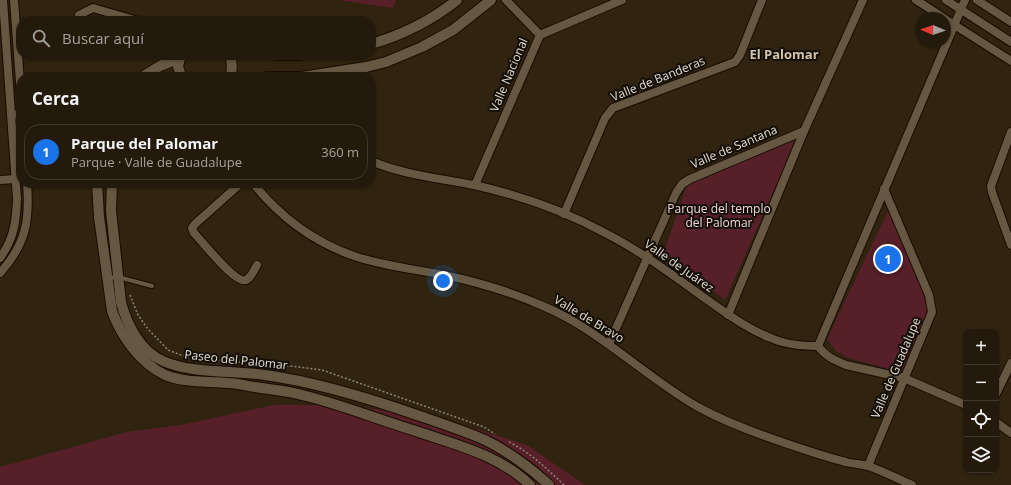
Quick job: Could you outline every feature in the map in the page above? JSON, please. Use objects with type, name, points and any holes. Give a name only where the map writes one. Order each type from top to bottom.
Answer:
[{"type":"street","points":[[0,258],[11,240],[16,222],[17,200],[3,0]]},
{"type":"street","points":[[14,0],[17,16]]},
{"type":"street","points":[[376,42],[414,28],[442,12],[457,0]]},
{"type":"street","points":[[334,72],[386,62],[422,47],[453,30],[491,0]]},
{"type":"street","points":[[506,0],[540,35]]},
{"type":"street","name":"Valle Nacional","points":[[475,185],[540,35],[622,0]]},
{"type":"street","name":"Valle de Banderas","points":[[564,214],[605,118],[613,108],[735,62],[740,55],[762,0]]},
{"type":"street","points":[[728,315],[804,131],[862,0]]},
{"type":"street","points":[[916,0],[935,12]]},
{"type":"street","points":[[946,0],[1011,42]]},
{"type":"street","points":[[963,404],[904,378],[846,365],[827,356],[818,346],[965,0]]},
{"type":"street","points":[[977,0],[1011,22]]},
{"type":"street","points":[[79,15],[93,8],[121,16]]},
{"type":"street","points":[[951,22],[1011,61]]},
{"type":"street","points":[[20,60],[20,72]]},
{"type":"street","points":[[150,72],[172,60]]},
{"type":"street","points":[[179,60],[178,66],[180,72]]},
{"type":"street","points":[[231,60],[232,72]]},
{"type":"street","points":[[11,114],[16,114]]},
{"type":"street","name":"Valle de Santana","points":[[609,344],[676,194],[682,184],[690,179],[804,131]]},
{"type":"street","points":[[1011,132],[991,186],[1011,245]]},
{"type":"street","name":"Valle de Juárez","points":[[376,163],[402,172],[475,185],[527,200],[564,214],[607,234],[648,258],[728,315],[771,339],[798,346],[818,346]]},
{"type":"street","points":[[0,180],[15,179]]},
{"type":"street","points":[[0,273],[9,263],[23,238],[27,223],[29,205],[27,188]]},
{"type":"street","name":"Paseo del Palomar","points":[[97,188],[99,217],[107,278],[112,311],[116,323],[124,337],[142,357],[164,374],[181,380],[230,383],[304,395],[476,452],[499,462],[530,485]]},
{"type":"street","name":"Paseo del Palomar","points":[[112,188],[111,211],[121,302],[125,316],[141,344],[162,361],[181,368],[263,374],[290,378],[338,389],[386,404],[486,441],[533,470],[549,485]]},
{"type":"street","points":[[235,188],[192,228],[194,233],[226,269],[238,279],[244,281],[248,279],[257,265]]},
{"type":"street","name":"Valle de Bravo","points":[[257,188],[268,201],[291,222],[332,247],[354,256],[375,262],[444,275],[509,292],[545,306],[567,317],[609,344],[669,388],[705,410],[738,426],[797,448],[848,463],[868,466],[912,485]]},
{"type":"street","name":"Valle de Guadalupe","points":[[868,466],[932,312],[928,295],[884,189]]},
{"type":"street","points":[[999,388],[1011,363]]},
{"type":"street","points":[[230,372],[230,383]]},
{"type":"street","points":[[382,420],[386,404]]},
{"type":"street","points":[[999,424],[1011,433]]},
{"type":"lane","points":[[107,278],[118,277],[152,286]]},
{"type":"green space","points":[[338,0],[396,0],[393,8]]},
{"type":"green space","name":"Parque del templo del Palomar","points":[[797,139],[725,300],[664,252],[687,185]]},
{"type":"green space","points":[[889,209],[931,310],[903,373],[848,358],[836,351],[827,339]]},
{"type":"green space","points":[[274,405],[349,405],[451,421],[527,445],[585,485],[0,485],[0,467],[127,432],[181,425]]},
{"type":"place","name":"Parque del Palomar","points":[[888,259]]},
{"type":"district","name":"El Palomar","points":[[784,54]]}]
